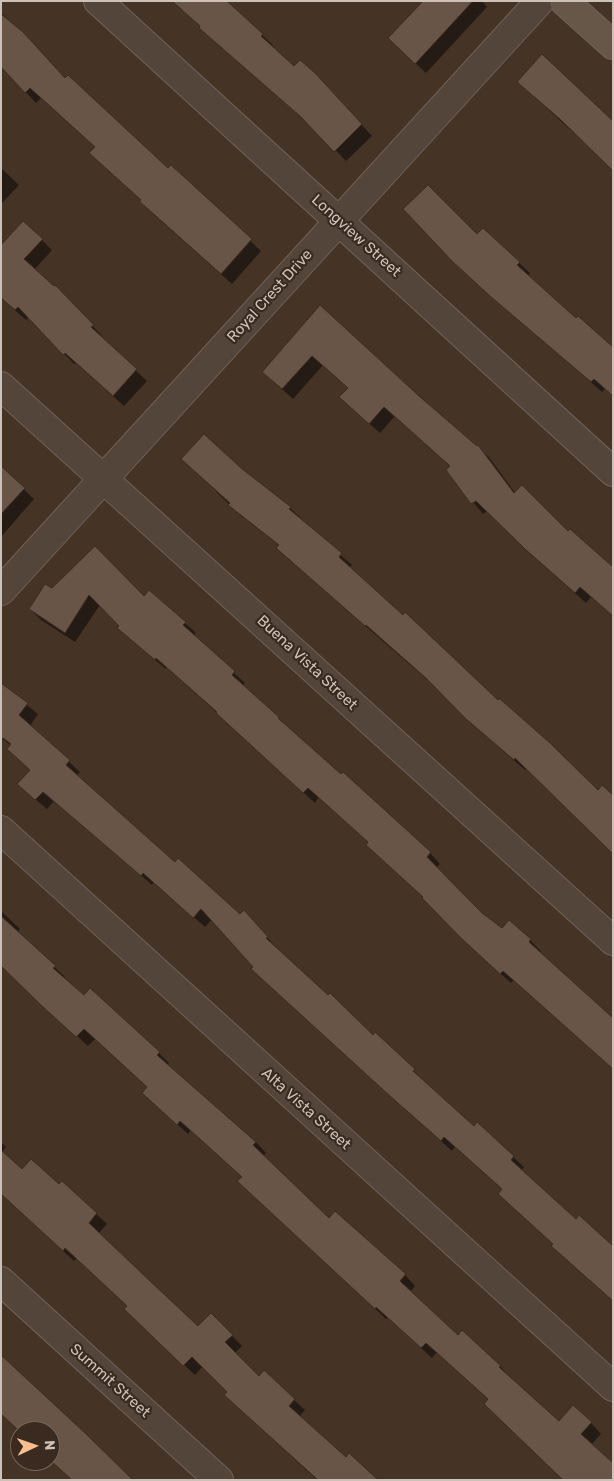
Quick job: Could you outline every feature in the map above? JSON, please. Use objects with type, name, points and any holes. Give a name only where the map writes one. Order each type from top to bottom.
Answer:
[{"type":"street","name":"Longview Street","points":[[98,1],[613,472]]},
{"type":"street","name":"Royal Crest Drive","points":[[1,591],[540,1]]},
{"type":"street","points":[[564,1],[613,45]]},
{"type":"street","name":"Buena Vista Street","points":[[1,386],[105,478],[613,941]]},
{"type":"street","name":"Alta Vista Street","points":[[1,830],[613,1387]]},
{"type":"street","name":"Summit Street","points":[[1,1281],[220,1480]]},
{"type":"building","points":[[172,1],[227,1],[294,66],[300,60],[315,73],[362,124],[334,152],[301,117],[199,28],[200,26]]},
{"type":"building","points":[[423,1],[473,1],[415,64],[388,38]]},
{"type":"building","points":[[1,14],[23,32],[65,78],[68,75],[168,168],[171,165],[252,239],[221,274],[139,201],[141,200],[89,153],[95,147],[30,88],[25,93],[1,67]]},
{"type":"building","points":[[542,54],[613,121],[613,171],[561,120],[517,82]]},
{"type":"building","points":[[428,185],[477,234],[483,228],[520,262],[517,265],[576,318],[578,316],[613,347],[613,396],[594,379],[591,382],[490,296],[453,262],[403,209]]},
{"type":"building","points":[[23,221],[43,239],[24,259],[55,285],[94,325],[91,327],[137,369],[113,396],[65,353],[63,355],[18,307],[15,310],[1,298],[1,245]]},
{"type":"building","points":[[320,305],[419,396],[478,445],[514,493],[522,485],[568,531],[570,529],[613,567],[613,616],[580,587],[575,593],[525,549],[476,501],[471,504],[446,470],[450,466],[384,407],[369,424],[339,397],[348,388],[312,356],[282,389],[262,372]]},
{"type":"building","points":[[204,434],[241,468],[291,507],[289,509],[342,553],[339,557],[403,615],[405,612],[498,700],[499,698],[550,743],[598,790],[602,785],[613,795],[613,854],[515,758],[514,760],[465,718],[427,679],[276,548],[279,545],[228,505],[230,503],[181,459]]},
{"type":"building","points":[[1,466],[25,488],[1,514]]},
{"type":"building","points":[[95,546],[144,596],[149,590],[186,622],[183,625],[235,671],[232,675],[278,718],[341,774],[343,772],[431,852],[427,857],[482,913],[502,928],[509,920],[531,939],[529,942],[613,1018],[613,1069],[503,971],[500,974],[461,938],[423,897],[366,845],[368,842],[308,788],[303,793],[217,712],[156,658],[155,660],[117,628],[119,626],[89,595],[65,633],[29,609],[45,584],[52,588]]},
{"type":"building","points":[[1,683],[28,703],[19,715],[70,760],[66,765],[175,862],[178,858],[240,914],[244,910],[268,937],[266,938],[328,995],[330,993],[373,1035],[375,1032],[415,1069],[413,1071],[474,1126],[477,1122],[514,1156],[511,1160],[576,1219],[579,1215],[613,1246],[613,1301],[551,1246],[553,1244],[498,1194],[502,1189],[444,1137],[441,1141],[251,969],[253,967],[201,909],[193,918],[143,873],[141,876],[43,792],[35,800],[17,784],[30,770],[7,749],[11,744],[3,738],[1,740]]},
{"type":"building","points":[[1,916],[56,966],[53,968],[84,995],[90,988],[160,1052],[157,1055],[256,1142],[253,1145],[329,1218],[335,1211],[406,1274],[400,1281],[458,1335],[462,1330],[501,1366],[499,1367],[559,1421],[573,1405],[592,1422],[581,1434],[613,1463],[613,1480],[563,1480],[484,1404],[488,1399],[426,1343],[421,1348],[376,1307],[375,1309],[237,1181],[242,1177],[180,1121],[177,1125],[142,1093],[147,1087],[84,1029],[76,1037],[42,1006],[1,966]]},
{"type":"building","points":[[1,1150],[22,1169],[31,1159],[59,1184],[62,1181],[97,1213],[89,1223],[150,1281],[198,1326],[211,1313],[233,1335],[225,1342],[259,1376],[264,1370],[295,1399],[289,1406],[346,1457],[349,1453],[378,1480],[318,1480],[224,1395],[227,1392],[192,1357],[183,1366],[124,1309],[127,1306],[65,1248],[63,1251],[1,1194]]},
{"type":"building","points":[[1,1355],[133,1480],[72,1480],[60,1469],[60,1421],[10,1421],[10,1423],[1,1414]]}]
